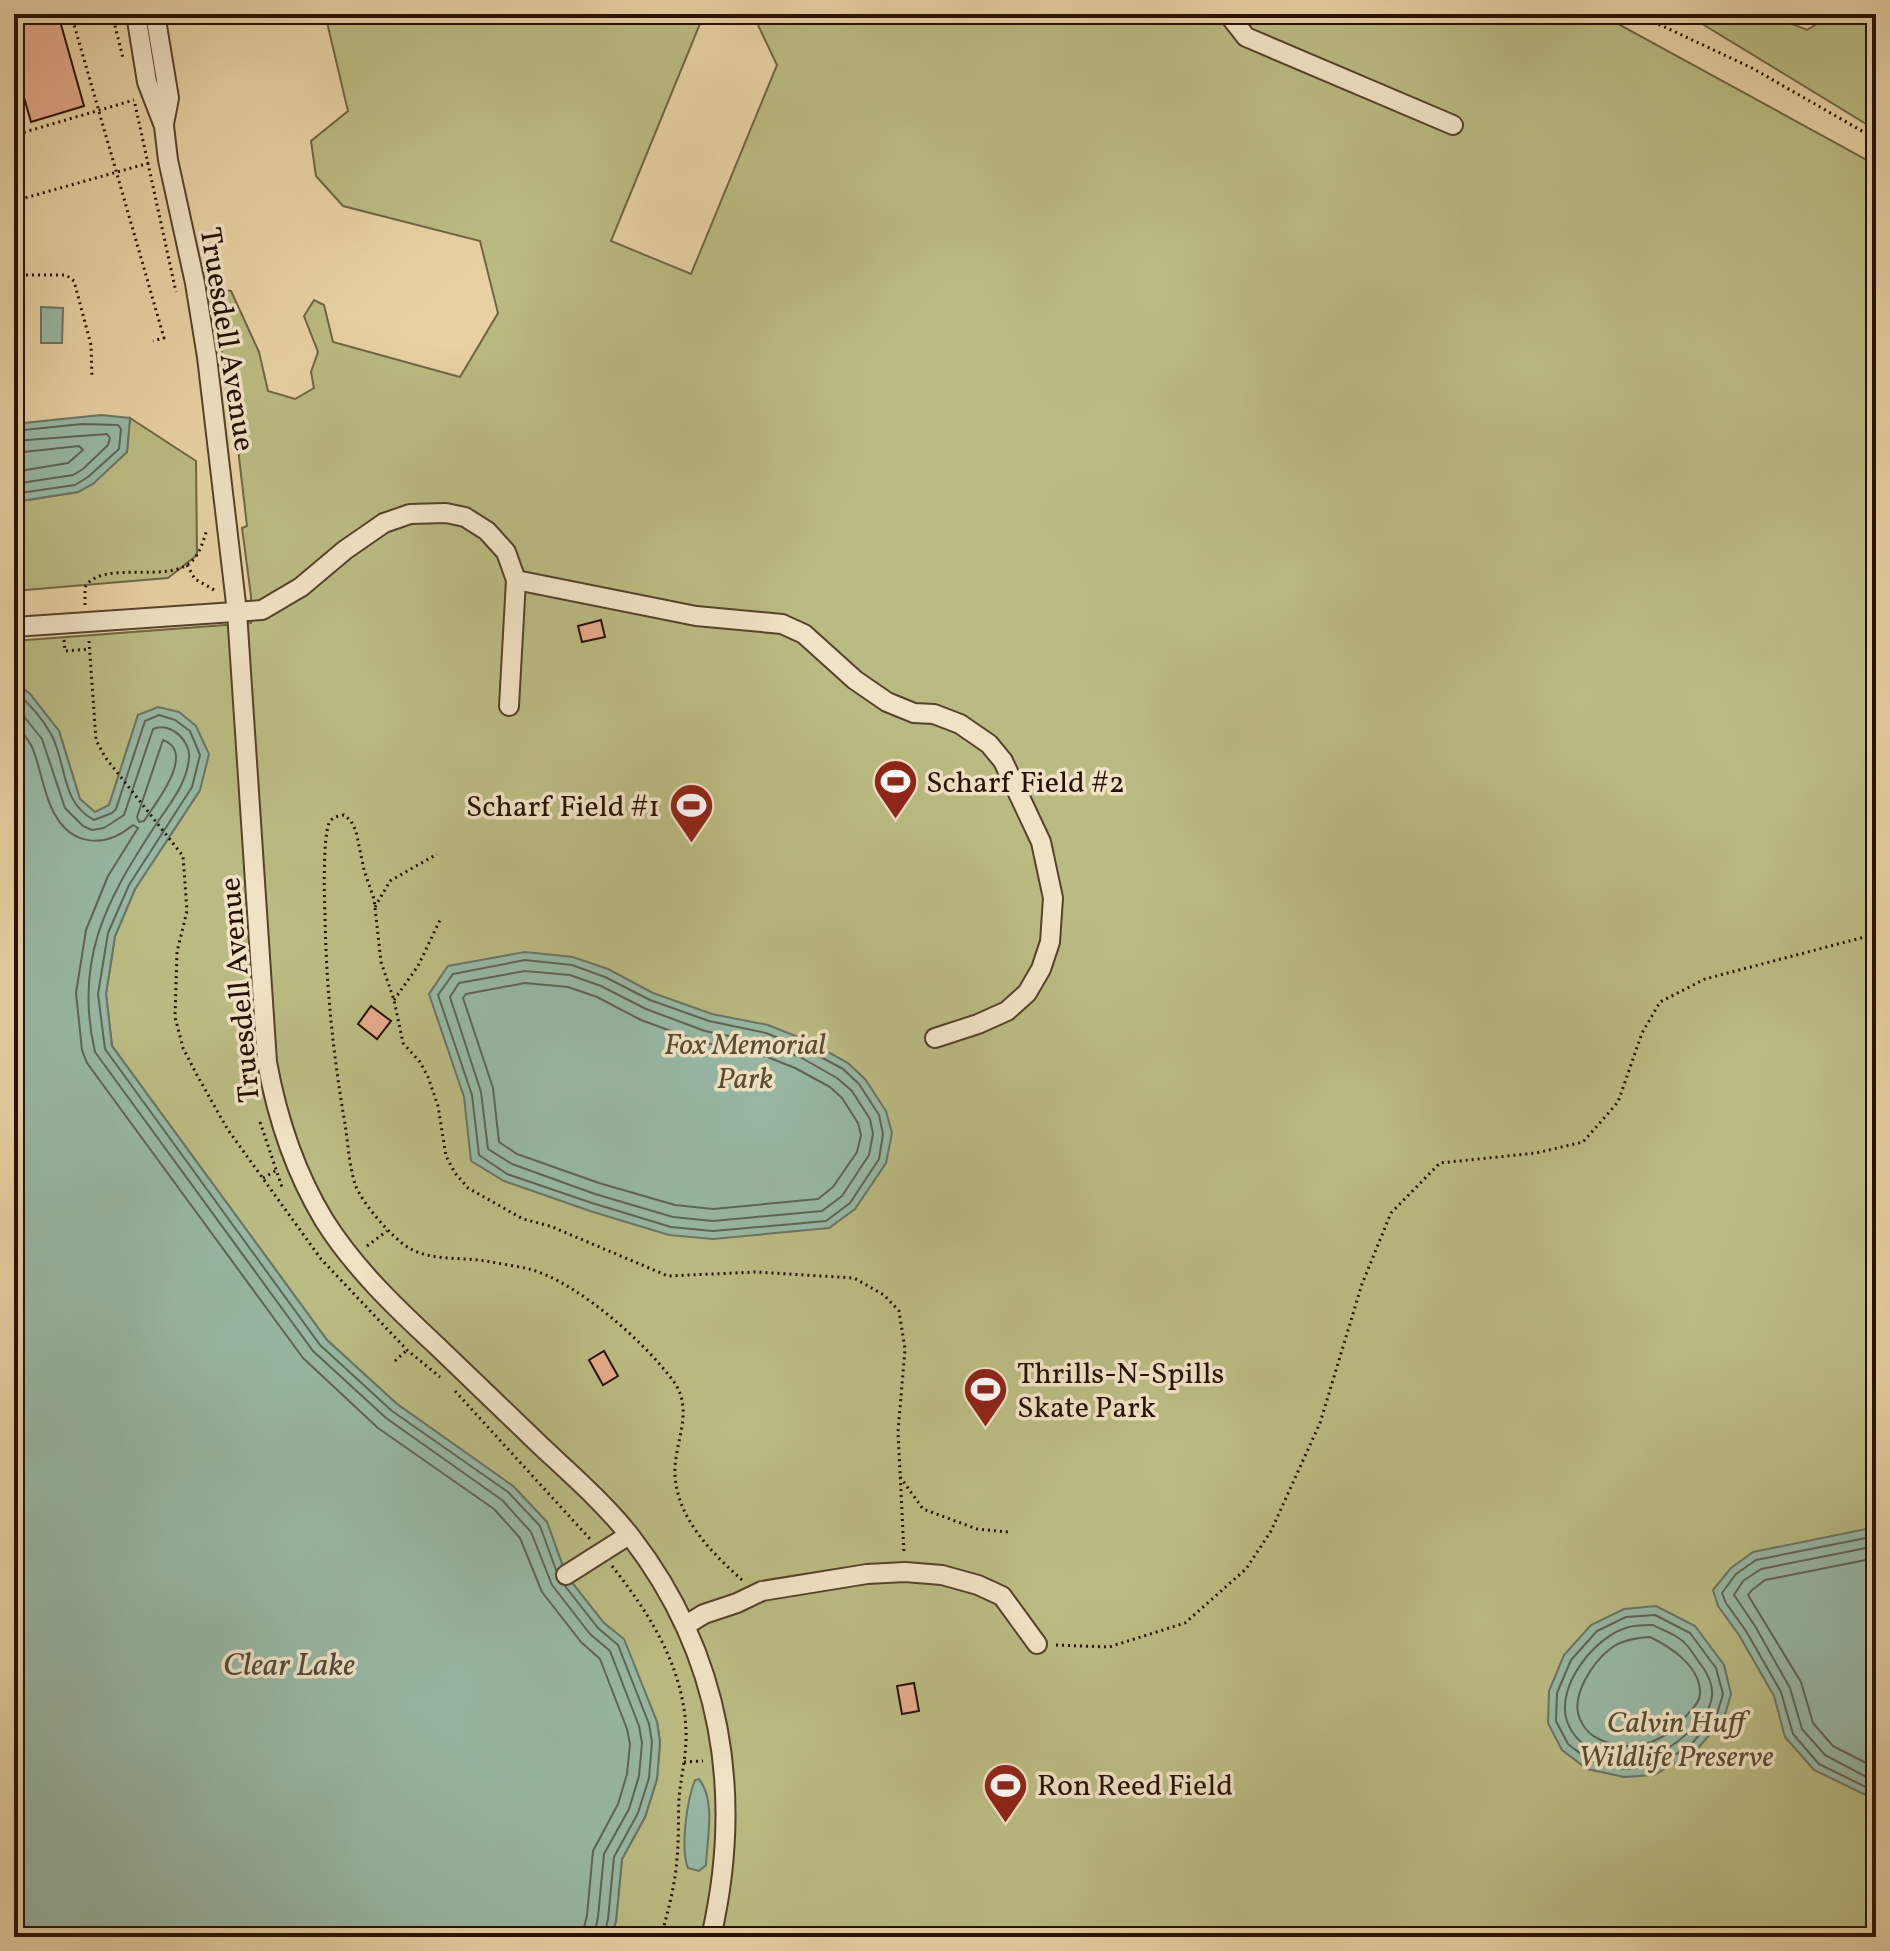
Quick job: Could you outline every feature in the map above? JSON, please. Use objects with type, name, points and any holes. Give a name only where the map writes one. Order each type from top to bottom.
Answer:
[{"type":"street","name":"Truesdell Avenue","points":[[136,14],[147,82],[164,126],[207,357],[237,612],[267,1062],[275,1104],[300,1174],[324,1220],[352,1258],[395,1307],[590,1492],[629,1535],[663,1584],[686,1625],[713,1706],[726,1789],[727,1837],[722,1889],[711,1937]]},
{"type":"street","name":"Truesdell Avenue","points":[[155,14],[169,98],[164,126]]},
{"type":"street","points":[[1228,14],[1246,37],[1453,125]]},
{"type":"street","points":[[14,627],[262,610],[301,587],[345,550],[384,523],[410,514],[446,513],[465,517],[487,531],[506,552],[516,580],[509,706]]},
{"type":"street","points":[[516,580],[696,616],[782,624],[804,634],[855,680],[887,702],[914,713],[934,714],[960,724],[989,744],[1003,761],[1041,842],[1053,898],[1050,942],[1041,969],[1027,993],[1007,1011],[935,1038]]},
{"type":"street","points":[[566,1575],[629,1535]]},
{"type":"street","points":[[686,1625],[704,1614],[762,1591],[867,1574],[905,1572],[942,1575],[978,1585],[1002,1596],[1037,1644]]},
{"type":"path","points":[[71,14],[164,338],[153,341]]},
{"type":"path","points":[[112,14],[123,58]]},
{"type":"path","points":[[1637,14],[1752,68],[1876,139]]},
{"type":"path","points":[[18,134],[134,100],[177,298]]},
{"type":"path","points":[[14,201],[147,163],[168,160]]},
{"type":"path","points":[[14,275],[66,275],[74,281],[91,345],[92,378]]},
{"type":"path","points":[[208,523],[202,545],[194,560],[187,565],[96,576],[89,581],[84,593],[96,740],[105,757],[183,856],[187,911],[177,952],[175,1017],[183,1048],[228,1130],[321,1259],[407,1350],[448,1384],[601,1552],[643,1606],[658,1633],[674,1667],[684,1705],[686,1733],[677,1858],[672,1895],[661,1937]]},
{"type":"path","points":[[187,565],[195,579],[219,593],[237,612]]},
{"type":"path","points":[[762,1591],[749,1586],[706,1545],[682,1509],[675,1475],[683,1428],[683,1403],[675,1383],[629,1334],[561,1282],[533,1270],[465,1258],[434,1257],[410,1249],[387,1231],[356,1186],[326,987],[324,876],[329,823],[336,816],[344,815],[356,831],[375,907],[381,962],[394,1000],[403,1043],[420,1062],[438,1106],[446,1156],[468,1188],[523,1219],[550,1226],[668,1276],[756,1272],[854,1278],[884,1295],[899,1311],[905,1349],[898,1432],[905,1572]]},
{"type":"path","points":[[375,907],[390,881],[437,854]]},
{"type":"path","points":[[394,1000],[418,966],[440,920]]},
{"type":"path","points":[[1037,1644],[1109,1647],[1185,1623],[1246,1569],[1271,1531],[1320,1423],[1362,1284],[1391,1213],[1440,1163],[1536,1153],[1583,1142],[1618,1102],[1642,1033],[1660,1002],[1705,979],[1876,934]]},
{"type":"path","points":[[260,1122],[283,1190]]},
{"type":"path","points":[[395,1361],[407,1350]]},
{"type":"path","points":[[900,1477],[923,1509],[977,1529],[1008,1532]]},
{"type":"green space","points":[[325,14],[704,14],[611,241],[691,274],[777,65],[757,23],[735,14],[1533,14],[1555,19],[1560,14],[1600,14],[1876,165],[1876,1937],[611,1937],[616,1921],[622,1859],[645,1817],[657,1779],[660,1742],[657,1722],[624,1640],[604,1623],[566,1575],[547,1522],[513,1486],[397,1404],[327,1340],[112,1046],[106,994],[115,936],[135,889],[200,790],[138,715],[109,806],[95,813],[80,799],[59,731],[30,694],[14,681],[14,641],[251,623],[251,596],[242,528],[247,526],[232,397],[208,288],[231,291],[259,352],[268,391],[295,399],[314,388],[311,372],[318,352],[304,316],[314,300],[324,305],[333,342],[460,377],[498,313],[480,241],[343,206],[316,176],[311,141],[348,111]]},
{"type":"green space","points":[[1686,14],[1768,14],[1807,30],[1833,14],[1872,14],[1876,25],[1876,130]]},
{"type":"green space","points":[[130,418],[196,461],[197,555],[168,578],[14,591],[14,524],[21,501],[78,492],[127,452]]},
{"type":"water","points":[[41,307],[63,308],[62,343],[41,343]]},
{"type":"water","points":[[101,415],[130,418],[127,452],[93,484],[78,492],[21,501],[14,524],[14,424]]},
{"type":"water","name":"Clear Lake","points":[[14,682],[30,694],[59,731],[80,799],[95,812],[109,805],[138,715],[158,707],[179,712],[196,726],[209,754],[200,790],[135,889],[115,936],[106,994],[112,1046],[327,1340],[397,1404],[513,1486],[547,1522],[566,1575],[604,1623],[624,1639],[657,1722],[660,1742],[657,1779],[645,1817],[622,1859],[616,1921],[611,1937],[14,1937]]},
{"type":"water","points":[[525,952],[573,957],[608,969],[653,993],[712,1014],[768,1025],[808,1041],[848,1063],[865,1079],[886,1111],[892,1133],[886,1163],[855,1209],[829,1228],[713,1239],[669,1235],[504,1181],[471,1161],[464,1097],[429,994],[448,966]]},
{"type":"water","points":[[1876,1527],[1876,1800],[1814,1770],[1785,1737],[1774,1696],[1739,1635],[1718,1606],[1713,1590],[1731,1568],[1753,1552]]},
{"type":"water","points":[[1656,1606],[1695,1626],[1724,1665],[1731,1694],[1724,1718],[1694,1753],[1654,1775],[1624,1777],[1587,1769],[1562,1750],[1548,1723],[1549,1691],[1564,1655],[1591,1625],[1624,1609]]},
{"type":"water","points":[[699,1779],[707,1798],[709,1820],[706,1865],[699,1871],[688,1868],[685,1837],[692,1789],[695,1780]]},
{"type":"building","points":[[14,14],[58,14],[84,106],[31,122],[14,62]]},
{"type":"building","points":[[601,620],[605,637],[582,642],[578,626]]},
{"type":"building","points":[[371,1006],[391,1021],[377,1039],[358,1024]]},
{"type":"building","points":[[604,1351],[618,1376],[603,1385],[589,1360]]},
{"type":"building","points":[[914,1683],[919,1711],[902,1714],[897,1686]]},
{"type":"place","name":"Scharf Field #2","points":[[895,821]]},
{"type":"place","name":"Scharf Field #1","points":[[691,845]]},
{"type":"place","name":"Thrills-N-Spills Skate Park","points":[[986,1429]]},
{"type":"place","name":"Ron Reed Field","points":[[1006,1824]]},
{"type":"park label","name":"Fox Memorial Park","points":[[745,1061]]},
{"type":"park label","name":"Calvin Huff Wildlife Preserve","points":[[1676,1739]]}]
